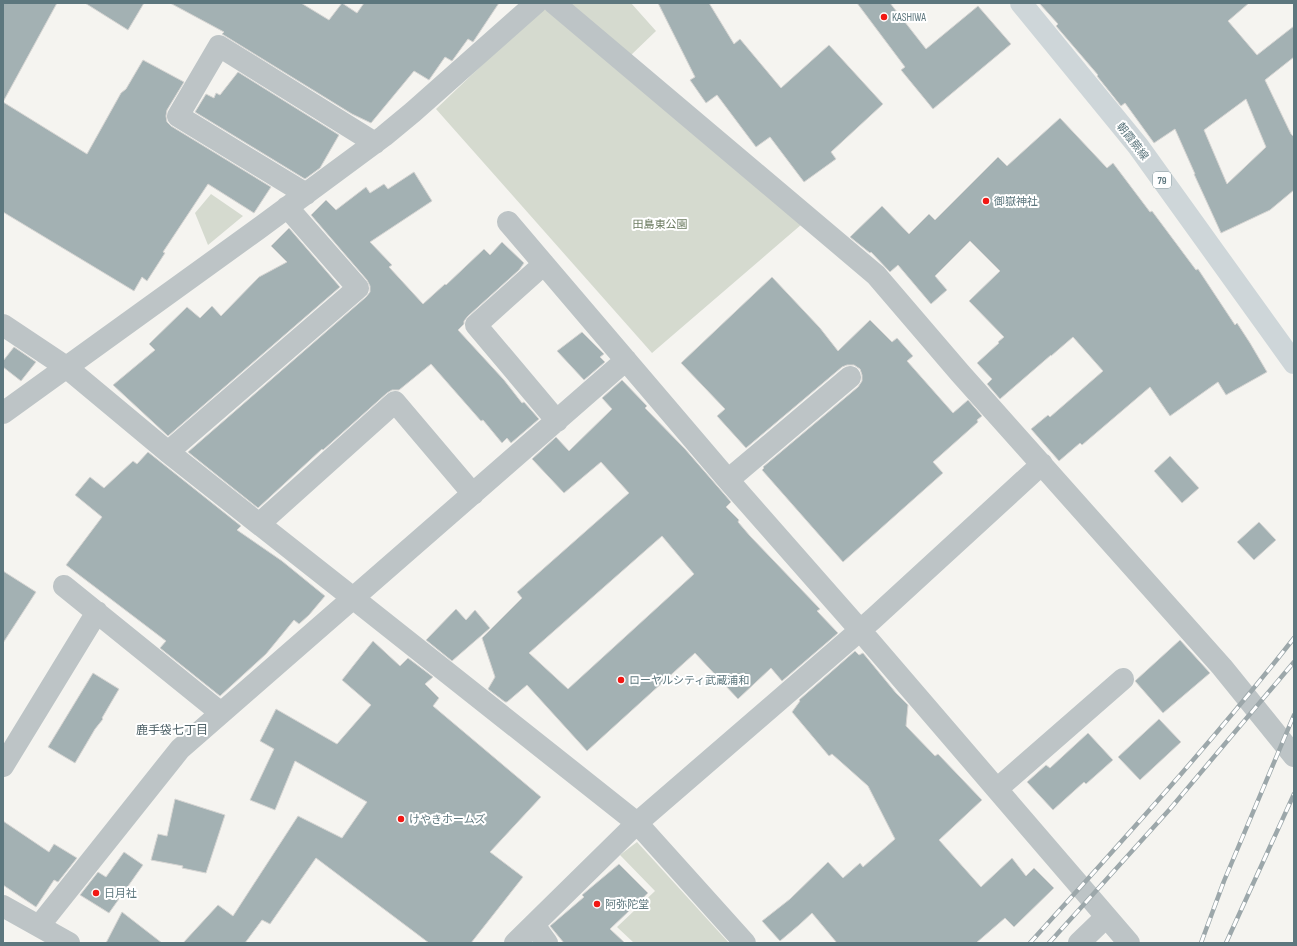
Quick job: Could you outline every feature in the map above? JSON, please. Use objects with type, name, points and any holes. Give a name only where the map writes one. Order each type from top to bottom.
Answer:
[{"type":"main road","name":"朝霞蕨線","points":[[1021,3],[1138,146],[1294,363]]},
{"type":"street","points":[[3,413],[306,194],[375,142],[413,112],[536,3]]},
{"type":"street","points":[[554,3],[876,275],[960,373],[1222,667],[1294,756]]},
{"type":"street","points":[[306,194],[178,116],[219,46],[375,142]]},
{"type":"street","points":[[168,452],[358,288],[287,207]]},
{"type":"street","points":[[508,222],[728,480],[860,630],[1129,943]]},
{"type":"street","points":[[544,264],[476,325],[557,421]]},
{"type":"street","points":[[3,325],[66,367],[168,452],[637,823],[745,943]]},
{"type":"street","points":[[39,926],[180,749],[626,360]]},
{"type":"street","points":[[728,480],[850,377]]},
{"type":"street","points":[[259,524],[395,402],[473,494]]},
{"type":"street","points":[[515,943],[637,823],[860,630],[1042,464]]},
{"type":"street","points":[[64,586],[221,713]]},
{"type":"street","points":[[3,766],[97,612]]},
{"type":"street","points":[[997,789],[1123,679]]},
{"type":"street","points":[[3,906],[67,943]]},
{"type":"street","points":[[1079,943],[1106,917]]},
{"type":"street","points":[[534,925],[547,943]]},
{"type":"green space","points":[[568,3],[631,3],[656,31],[630,56]]},
{"type":"green space","name":"田島東公園","points":[[546,4],[802,224],[652,353],[436,109]]},
{"type":"green space","points":[[211,194],[243,216],[208,245],[195,213]]},
{"type":"green space","points":[[637,842],[729,943],[634,943],[617,927],[655,891],[620,855]]},
{"type":"building","points":[[3,3],[57,3],[3,102]]},
{"type":"building","points":[[85,3],[144,3],[128,30]]},
{"type":"building","points":[[170,3],[301,3],[329,20],[342,3],[357,13],[364,3],[499,3],[473,42],[468,39],[452,61],[445,57],[429,80],[414,71],[371,123],[352,114],[222,34],[224,32]]},
{"type":"building","points":[[658,3],[709,3],[734,44],[740,39],[781,88],[829,45],[883,104],[831,152],[836,159],[804,182],[770,137],[756,147],[717,95],[706,103],[690,80],[695,77]]},
{"type":"building","points":[[857,3],[890,3],[926,49],[978,6],[1011,44],[933,109],[901,70],[905,67]]},
{"type":"building","points":[[1039,3],[1249,3],[1228,21],[1257,55],[1294,26],[1294,57],[1265,80],[1291,134],[1294,137],[1294,190],[1270,210],[1221,233],[1175,129],[1154,143],[1125,103],[1121,106],[1097,76],[1098,75],[1056,26],[1058,24]],"holes":[[[1246,99],[1266,147],[1227,184],[1204,130]]]},
{"type":"building","points":[[143,60],[184,82],[167,110],[167,122],[171,126],[271,187],[254,213],[208,184],[163,252],[165,253],[147,281],[142,277],[134,291],[3,212],[3,102],[87,154],[121,93],[126,89]]},
{"type":"building","points":[[238,72],[339,135],[320,168],[305,179],[195,112],[206,94],[214,98],[216,93],[220,95]]},
{"type":"building","points":[[1060,118],[1107,168],[1113,163],[1150,212],[1152,211],[1196,270],[1198,269],[1235,325],[1237,323],[1267,372],[1226,395],[1218,382],[1170,416],[1150,387],[1082,445],[1080,443],[1059,461],[1031,429],[1048,415],[1050,417],[1103,371],[1073,337],[1000,399],[987,384],[992,379],[977,363],[1004,337],[969,301],[1000,271],[970,241],[935,276],[947,290],[931,304],[898,265],[890,272],[871,252],[870,253],[850,237],[882,206],[909,234],[929,214],[935,220],[998,157],[1007,166]]},
{"type":"building","points":[[414,172],[432,201],[370,242],[392,265],[389,267],[423,304],[445,284],[446,285],[484,249],[490,255],[502,242],[524,263],[519,270],[468,316],[464,321],[464,324],[458,330],[504,380],[522,403],[524,402],[539,419],[511,443],[507,438],[502,443],[483,420],[481,421],[431,364],[399,390],[392,390],[387,393],[323,450],[322,449],[258,508],[188,452],[370,292],[370,286],[367,280],[311,215],[326,200],[336,210],[366,187],[370,193],[384,184],[388,189]]},
{"type":"building","points":[[289,228],[340,287],[168,436],[113,385],[155,350],[149,344],[187,307],[200,318],[212,306],[221,316],[259,277],[287,262],[271,246]]},
{"type":"building","points":[[772,277],[820,328],[838,351],[870,320],[892,342],[897,338],[913,356],[907,361],[953,413],[968,400],[982,416],[977,420],[978,422],[933,462],[943,473],[843,562],[762,470],[764,468],[763,467],[858,387],[862,381],[860,369],[854,365],[842,367],[746,448],[717,416],[725,409],[681,363]]},
{"type":"building","points":[[582,332],[604,354],[600,357],[605,362],[584,380],[557,351]]},
{"type":"building","points":[[14,347],[36,362],[21,381],[3,367],[3,361]]},
{"type":"building","points":[[622,380],[647,406],[645,408],[685,449],[731,502],[726,507],[739,520],[738,522],[820,609],[817,611],[838,633],[782,681],[771,668],[738,699],[695,653],[587,751],[527,685],[507,702],[488,689],[495,677],[482,638],[522,598],[517,592],[629,493],[601,462],[564,493],[532,459],[556,437],[569,451],[612,409],[602,398]],"holes":[[[662,536],[694,574],[568,689],[529,653]]]},
{"type":"building","points":[[148,452],[241,526],[237,530],[282,561],[325,596],[309,615],[299,624],[294,620],[266,654],[220,696],[160,648],[166,641],[66,565],[102,517],[75,495],[90,477],[104,488],[133,461],[137,464]]},
{"type":"building","points":[[1170,456],[1199,488],[1182,503],[1154,471]]},
{"type":"building","points":[[1259,522],[1276,540],[1254,560],[1237,542]]},
{"type":"building","points":[[3,571],[36,592],[3,643]]},
{"type":"building","points":[[456,609],[466,620],[475,610],[490,628],[452,661],[426,640]]},
{"type":"building","points":[[1180,640],[1210,673],[1163,713],[1135,681]]},
{"type":"building","points":[[373,641],[400,666],[408,658],[433,677],[425,684],[439,698],[433,706],[541,797],[490,852],[523,877],[471,943],[429,943],[316,858],[270,924],[262,920],[245,943],[183,943],[218,905],[233,916],[298,816],[342,838],[367,802],[295,761],[275,810],[250,800],[274,749],[260,741],[276,709],[337,744],[371,705],[342,680]]},
{"type":"building","points":[[855,651],[859,655],[863,653],[896,693],[908,705],[906,726],[935,756],[938,754],[982,800],[939,840],[981,887],[1012,858],[1026,876],[1034,868],[1054,888],[1014,927],[1005,918],[976,943],[837,943],[812,913],[780,941],[762,921],[790,899],[828,862],[843,878],[860,863],[863,867],[895,839],[868,786],[832,754],[829,756],[792,712],[800,701],[799,700]]},
{"type":"building","points":[[93,673],[119,689],[102,718],[103,719],[95,729],[75,763],[48,747]]},
{"type":"building","points":[[1159,719],[1181,742],[1140,780],[1118,757]]},
{"type":"building","points":[[1088,733],[1113,760],[1086,784],[1084,782],[1053,810],[1027,782],[1046,765],[1050,768]]},
{"type":"building","points":[[175,799],[225,815],[206,873],[182,868],[183,866],[151,860],[158,834],[167,836]]},
{"type":"building","points":[[3,821],[49,852],[54,844],[77,858],[58,882],[54,880],[36,907],[3,885]]},
{"type":"building","points":[[124,852],[143,865],[109,913],[80,895],[98,872],[106,877]]},
{"type":"building","points":[[619,864],[648,893],[610,929],[625,943],[564,943],[550,926],[584,897],[582,895]]},
{"type":"building","points":[[122,912],[162,943],[106,943]]},
{"type":"railway","points":[[1030,943],[1198,755],[1294,638]]},
{"type":"railway","points":[[1049,943],[1170,809],[1294,662]]},
{"type":"railway","points":[[1201,943],[1224,881],[1294,715]]},
{"type":"railway","points":[[1226,943],[1294,794]]},
{"type":"place","name":"KASHIWA","points":[[884,17]]},
{"type":"place","name":"御嶽神社","points":[[986,201]]},
{"type":"place","name":"ローヤルシティ武蔵浦和","points":[[621,680]]},
{"type":"place","name":"けやきホームズ","points":[[401,819]]},
{"type":"place","name":"日月社","points":[[96,893]]},
{"type":"place","name":"阿弥陀堂","points":[[597,904]]},
{"type":"district","name":"鹿手袋七丁目","points":[[172,730]]}]
